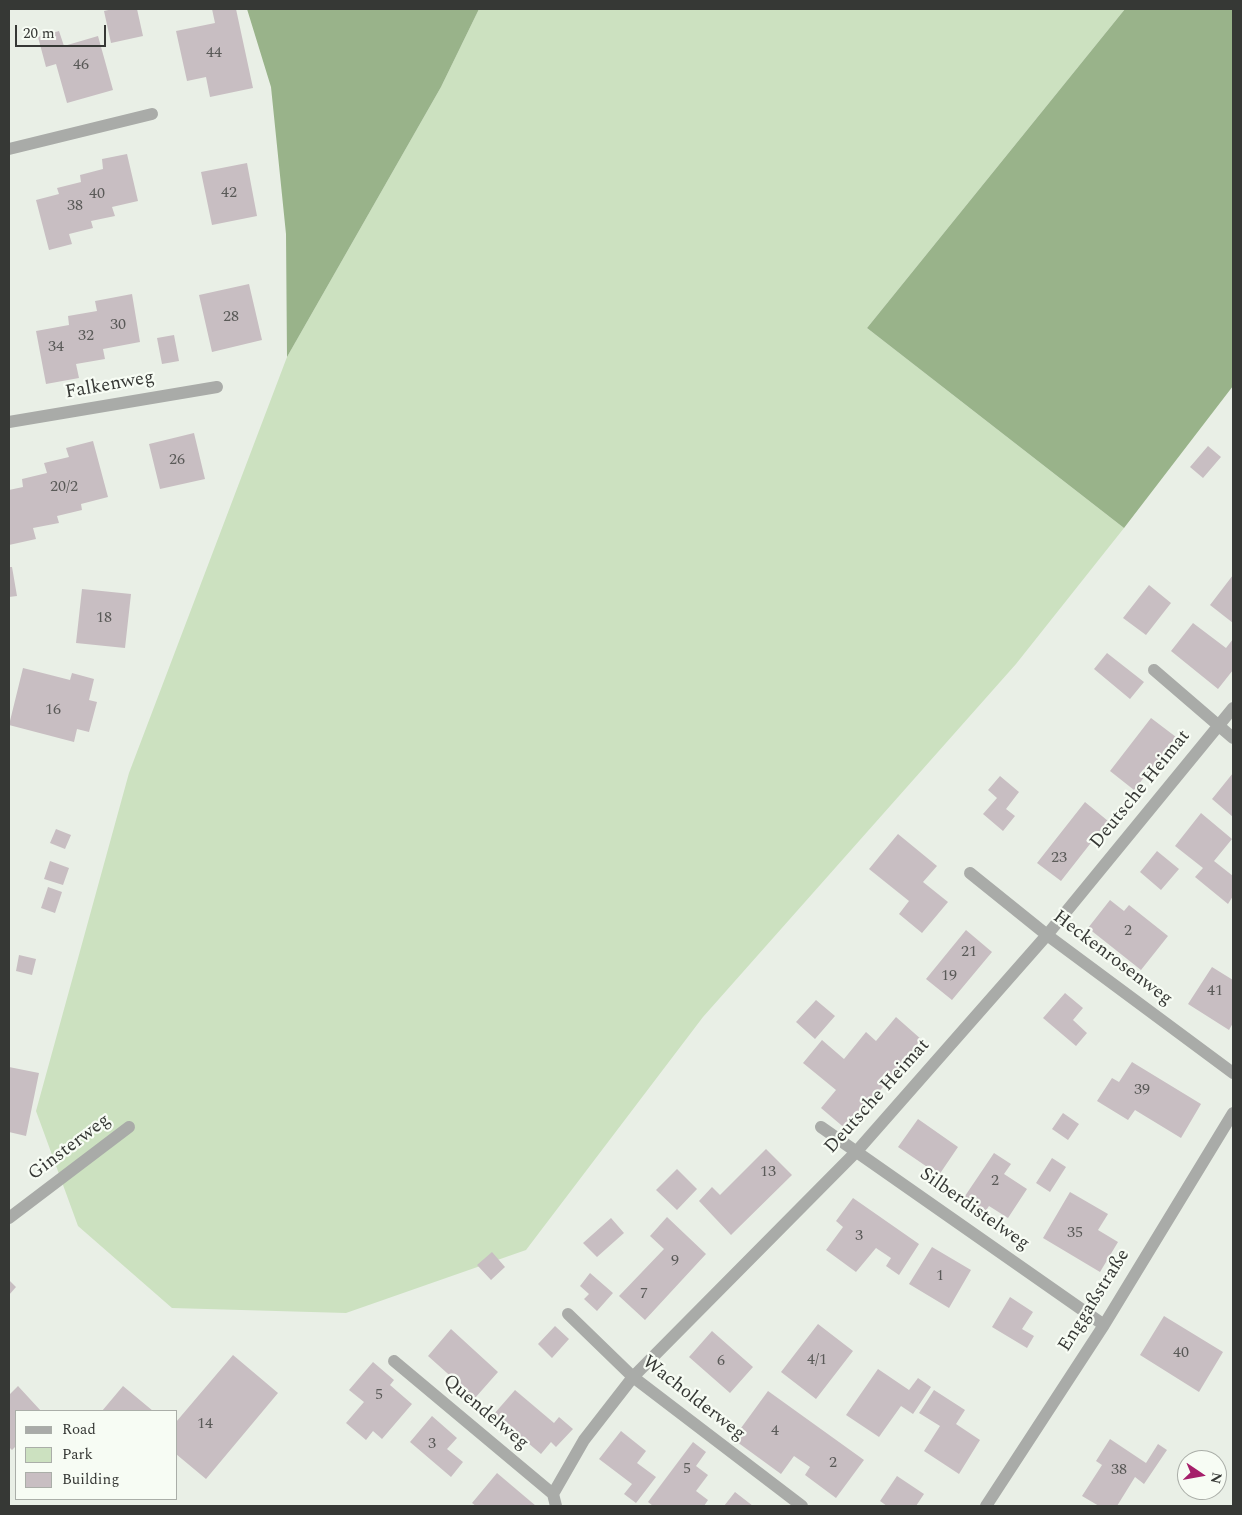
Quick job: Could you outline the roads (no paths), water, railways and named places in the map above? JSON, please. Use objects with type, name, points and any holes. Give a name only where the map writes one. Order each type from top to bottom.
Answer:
[{"type":"street","points":[[9,149],[152,114]]},
{"type":"street","name":"Falkenweg","points":[[9,422],[216,387]]},
{"type":"street","points":[[1154,670],[1233,738]]},
{"type":"street","name":"Deutsche Heimat","points":[[553,1494],[584,1440],[633,1377],[857,1151],[1047,935],[1233,708]]},
{"type":"street","name":"Heckenrosenweg","points":[[970,873],[1047,935],[1233,1073]]},
{"type":"street","name":"Enggaßstraße","points":[[986,1506],[1104,1325],[1233,1113]]},
{"type":"street","name":"Silberdistelweg","points":[[821,1126],[1104,1325]]},
{"type":"street","name":"Ginsterweg","points":[[9,1218],[129,1127]]},
{"type":"street","name":"Wacholderweg","points":[[568,1314],[633,1377],[802,1506]]},
{"type":"street","name":"Quendelweg","points":[[394,1361],[553,1494]]},
{"type":"street","points":[[553,1494],[556,1506]]}]
